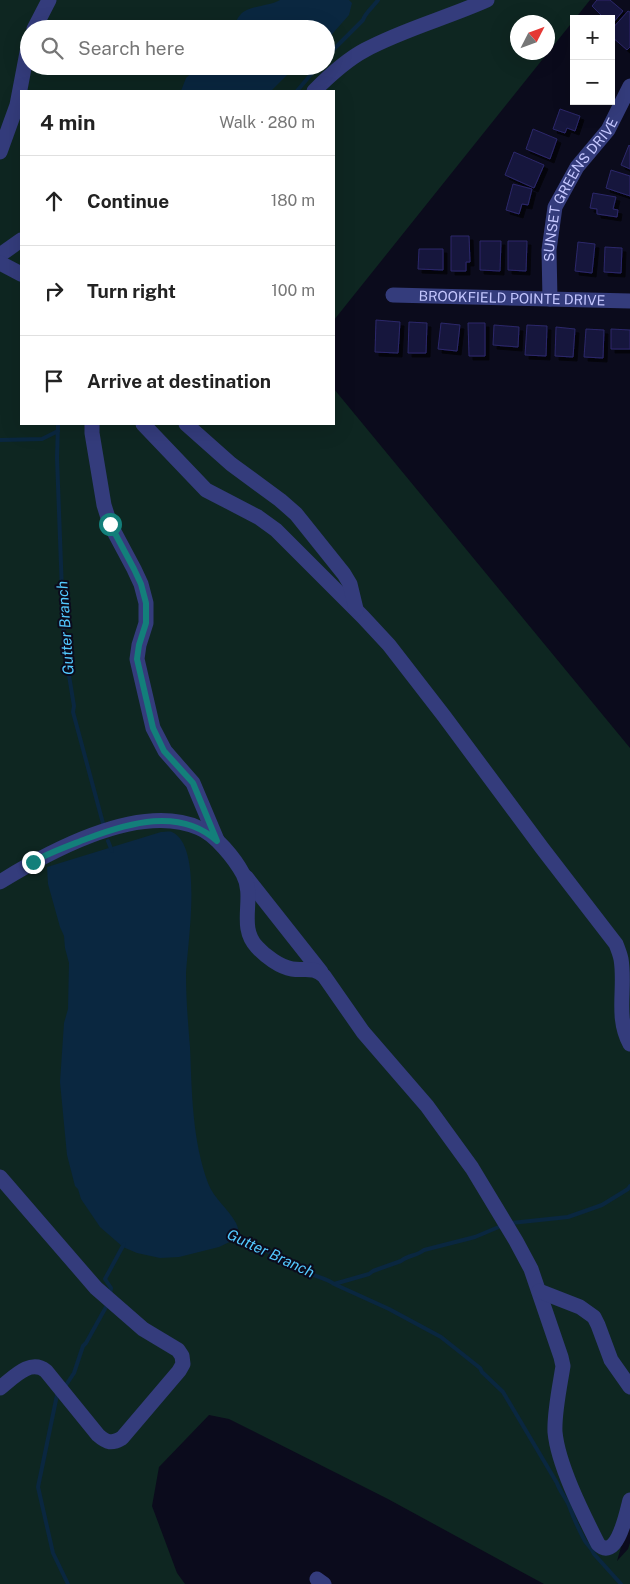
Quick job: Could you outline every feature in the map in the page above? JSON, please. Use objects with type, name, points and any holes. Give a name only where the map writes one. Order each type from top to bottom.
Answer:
[{"type":"street","points":[[39,20],[49,0]]},
{"type":"street","points":[[335,72],[364,50],[487,0]]},
{"type":"street","points":[[0,152],[16,105],[22,75]]},
{"type":"street","points":[[315,90],[332,75]]},
{"type":"street","name":"SUNSET GREENS DRIVE","points":[[550,299],[549,250],[555,207],[577,167],[608,130],[630,86]]},
{"type":"street","points":[[0,255],[20,241]]},
{"type":"street","points":[[0,263],[20,273]]},
{"type":"street","name":"BROOKFIELD POINTE DRIVE","points":[[393,295],[630,301]]},
{"type":"street","points":[[92,425],[104,505],[110,524],[138,577],[146,603],[146,623],[137,659],[153,728],[164,751],[193,783],[217,841]]},
{"type":"street","points":[[143,425],[206,490],[258,517],[276,530],[389,645],[616,944],[621,958],[621,1012],[623,1026],[630,1044]]},
{"type":"street","points":[[187,425],[231,464],[296,514],[344,574],[350,584],[357,611]]},
{"type":"street","points":[[0,882],[64,846],[133,823],[170,821],[187,824],[200,828],[217,841],[321,972],[363,1032],[427,1106],[472,1168],[516,1241],[531,1269],[561,1357],[562,1366],[556,1440],[582,1510],[598,1544],[604,1549],[611,1547],[615,1543],[625,1519],[630,1500]]},
{"type":"street","points":[[244,875],[248,896],[247,929],[250,938],[257,947],[287,968],[311,969],[321,972]]},
{"type":"street","points":[[608,931],[630,947]]},
{"type":"street","points":[[0,1177],[96,1288],[143,1329],[178,1350],[182,1356],[183,1364],[122,1438],[114,1442],[105,1442],[98,1435],[40,1366],[24,1369],[0,1388]]},
{"type":"street","points":[[539,1291],[580,1307],[594,1317],[610,1360],[630,1387]]},
{"type":"green space","points":[[0,0],[590,0],[578,15],[570,15],[570,25],[555,44],[555,15],[510,15],[510,60],[542,60],[335,319],[335,90],[20,90],[20,425],[335,425],[335,390],[630,748],[630,1516],[617,1561],[628,1549],[630,1543],[630,1584],[544,1584],[388,1499],[229,1419],[209,1415],[159,1467],[152,1506],[177,1573],[185,1584],[0,1584]]},
{"type":"water","points":[[280,0],[349,0],[352,3],[349,15],[335,31],[335,20],[236,20],[244,11]]},
{"type":"water","points":[[189,75],[287,75],[272,90],[181,90]]},
{"type":"water","points":[[161,832],[172,832],[182,841],[188,856],[191,876],[186,993],[192,1099],[199,1150],[208,1183],[217,1199],[233,1218],[240,1237],[219,1247],[179,1257],[160,1258],[137,1253],[123,1247],[100,1227],[81,1199],[75,1186],[67,1155],[60,1082],[64,1023],[68,1009],[69,963],[64,936],[48,884],[47,867]]},
{"type":"building","points":[[597,0],[610,0],[623,11],[615,20],[615,15],[601,15],[592,6]]},
{"type":"building","points":[[628,11],[630,12],[630,47],[627,50],[615,40],[615,26]]},
{"type":"building","points":[[560,109],[580,116],[575,131],[567,128],[565,133],[553,129]]},
{"type":"building","points":[[533,129],[557,139],[550,159],[526,149]]},
{"type":"building","points":[[630,146],[630,169],[621,165]]},
{"type":"building","points":[[514,152],[544,165],[534,188],[505,175]]},
{"type":"building","points":[[611,170],[630,176],[630,196],[606,188]]},
{"type":"building","points":[[513,184],[532,189],[528,205],[522,204],[519,214],[506,210]]},
{"type":"building","points":[[593,193],[616,197],[613,209],[618,210],[617,217],[597,214],[597,209],[590,208]]},
{"type":"building","points":[[451,236],[469,236],[470,262],[466,262],[466,271],[451,271]]},
{"type":"building","points":[[480,241],[501,241],[500,271],[480,270]]},
{"type":"building","points":[[508,241],[527,241],[526,271],[508,270]]},
{"type":"building","points":[[578,242],[595,244],[592,273],[575,271]]},
{"type":"building","points":[[605,247],[622,248],[621,273],[604,272]]},
{"type":"building","points":[[419,249],[443,249],[443,270],[418,269]]},
{"type":"building","points":[[376,320],[400,322],[398,353],[375,352]]},
{"type":"building","points":[[409,322],[427,323],[426,353],[408,353]]},
{"type":"building","points":[[441,323],[460,325],[457,351],[438,349]]},
{"type":"building","points":[[468,323],[485,323],[485,356],[469,356]]},
{"type":"building","points":[[494,325],[519,327],[518,347],[493,345]]},
{"type":"building","points":[[527,325],[547,326],[546,356],[525,355]]},
{"type":"building","points":[[556,327],[575,329],[573,357],[555,356]]},
{"type":"building","points":[[586,329],[604,330],[603,358],[584,357]]},
{"type":"building","points":[[611,329],[630,330],[630,349],[611,349]]},
{"type":"waterway","name":"Gutter Branch","points":[[335,48],[363,20],[367,12],[378,0]]},
{"type":"waterway","name":"Gutter Branch","points":[[298,90],[310,75]]},
{"type":"waterway","name":"Gutter Branch","points":[[58,425],[57,458],[64,645],[74,706],[73,712],[104,827]]},
{"type":"waterway","points":[[0,440],[42,439],[58,431]]},
{"type":"waterway","name":"Gutter Branch","points":[[108,841],[112,851]]},
{"type":"waterway","points":[[511,1223],[568,1217],[602,1205],[630,1186]]},
{"type":"waterway","points":[[334,1284],[369,1274],[424,1250],[475,1237],[501,1226]]},
{"type":"waterway","name":"Gutter Branch","points":[[236,1236],[306,1272],[389,1309],[441,1337],[480,1368],[503,1392],[557,1483],[585,1541],[621,1584]]},
{"type":"waterway","points":[[110,1295],[111,1288],[105,1279],[124,1244]]},
{"type":"waterway","points":[[64,1388],[74,1373],[83,1346],[106,1307]]},
{"type":"waterway","points":[[57,1395],[38,1487],[53,1553],[68,1584]]},
{"type":"route","points":[[33,862],[64,846],[111,829],[150,821],[170,821],[187,824],[200,828],[217,841],[193,783],[188,775],[164,751],[153,728],[137,659],[146,623],[146,603],[141,584],[110,524]]}]
